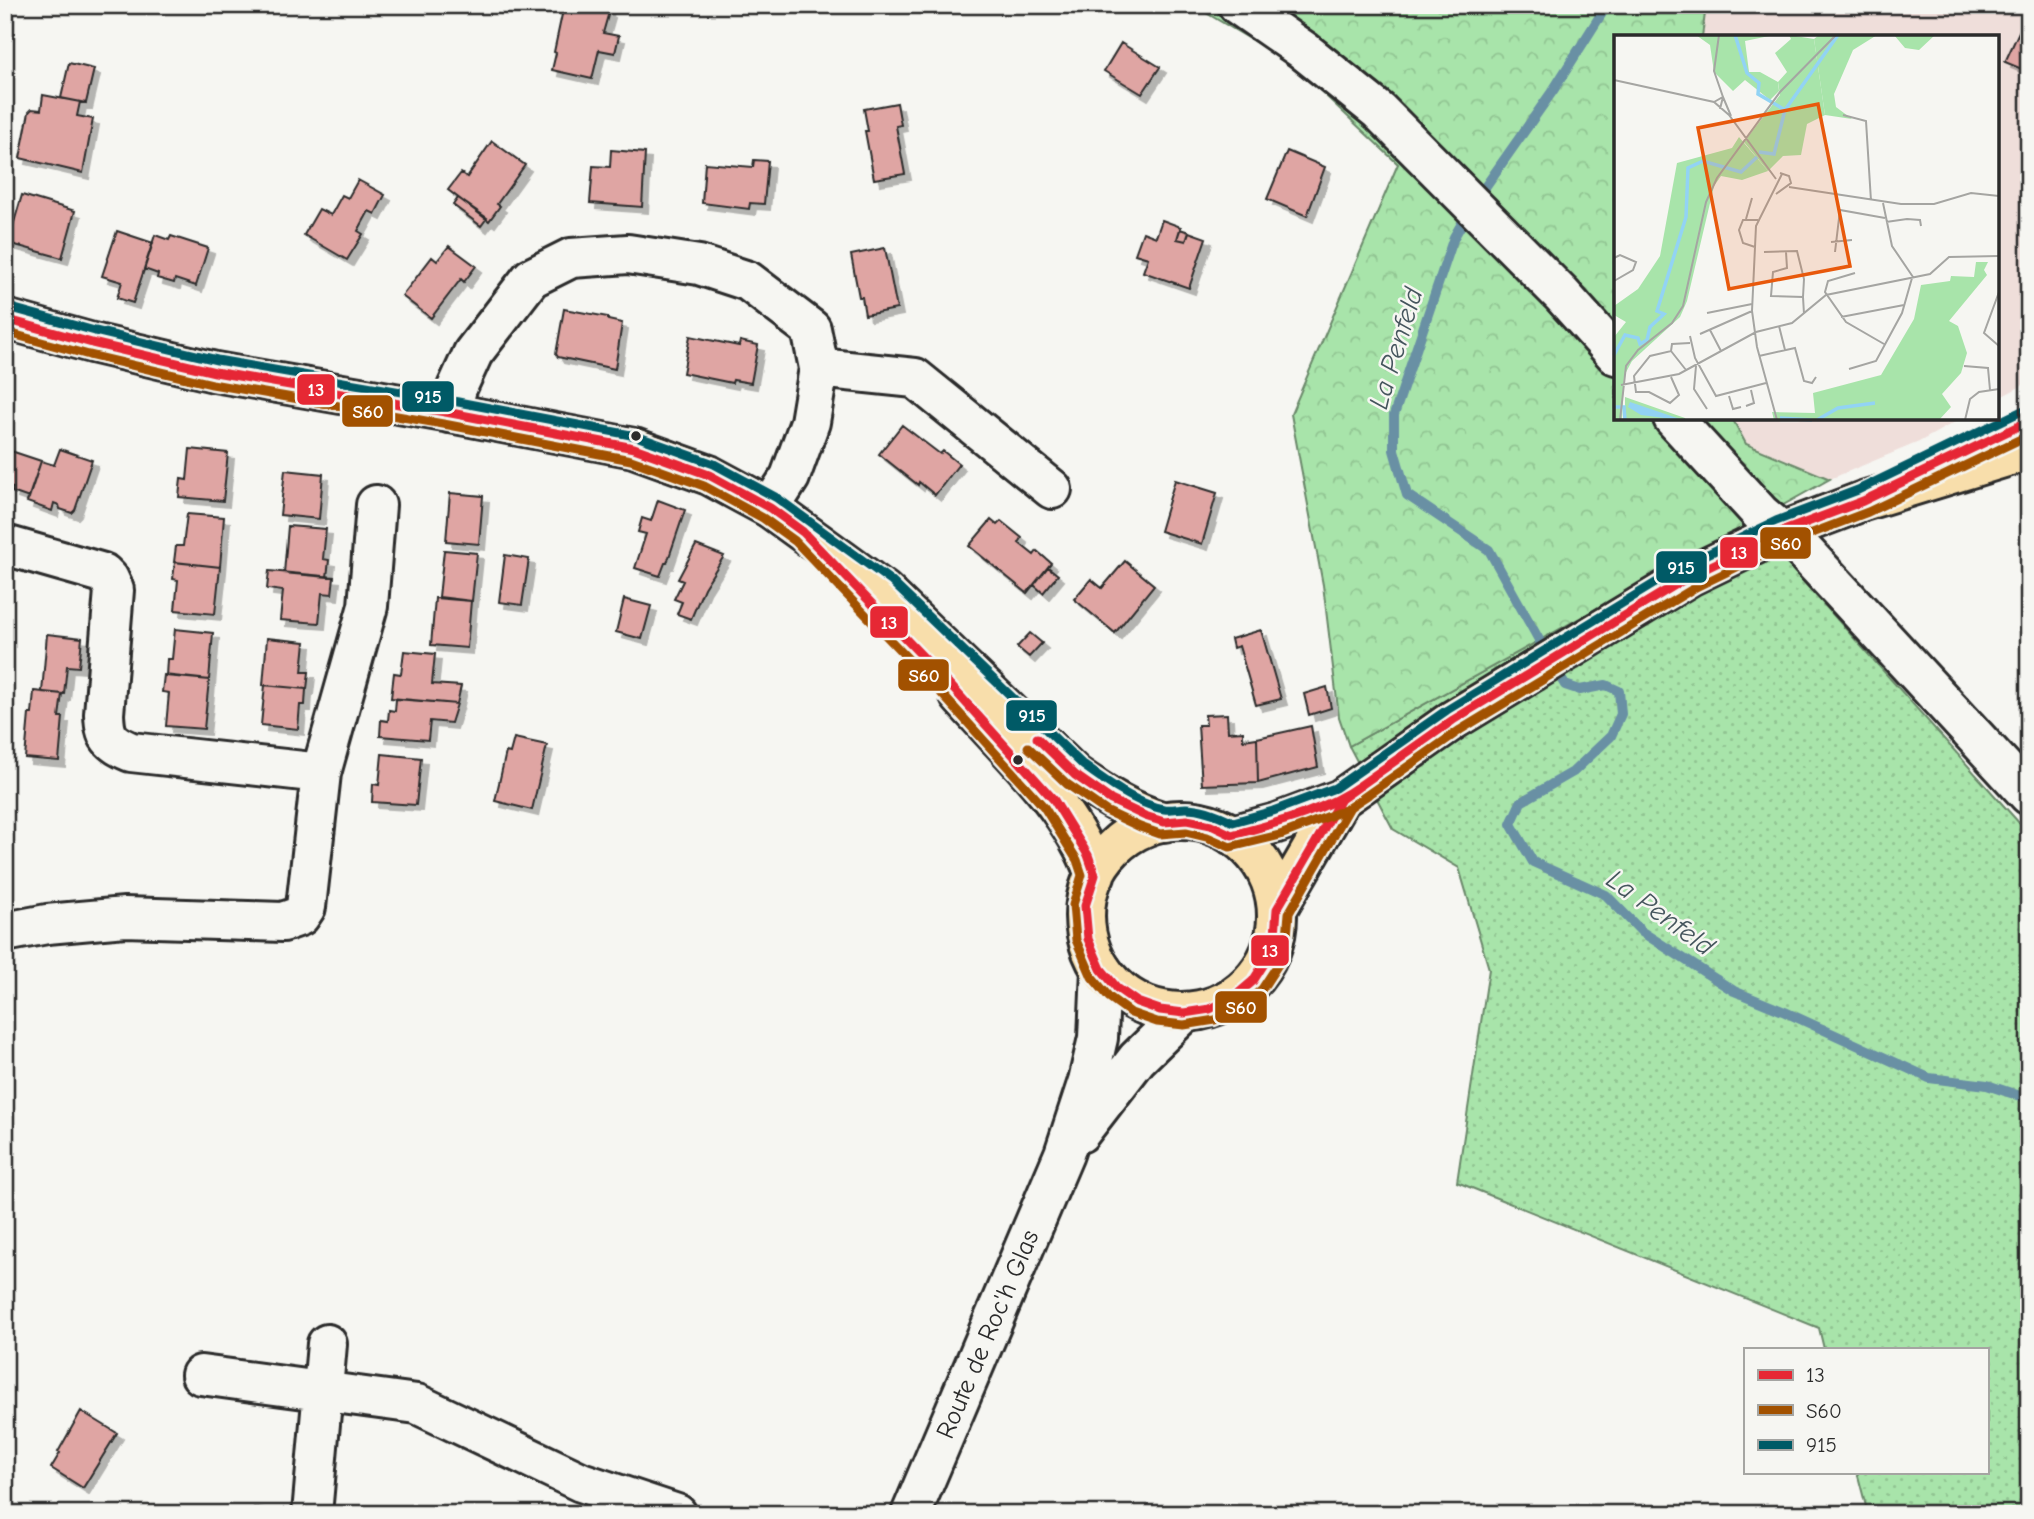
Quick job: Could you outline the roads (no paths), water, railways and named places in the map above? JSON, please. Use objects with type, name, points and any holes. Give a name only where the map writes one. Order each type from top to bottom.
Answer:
[{"type":"main road","points":[[5,319],[215,372],[634,448],[709,475],[770,508],[884,591],[1075,775],[1111,800],[1164,822]]},
{"type":"main road","points":[[1863,501],[2029,421]]},
{"type":"main road","points":[[1232,835],[1278,823],[1340,799],[1453,720],[1567,649],[1690,576],[1781,532],[1863,501],[2029,450]]},
{"type":"main road","points":[[803,532],[950,685],[1054,800],[1088,855],[1095,875]]},
{"type":"main road","points":[[1277,909],[1340,799]]},
{"type":"main road","points":[[1187,820],[1211,825],[1232,835],[1249,849],[1263,867],[1273,887],[1277,909],[1275,935],[1267,960],[1253,981],[1233,998],[1210,1009],[1184,1013],[1160,1010],[1137,1002],[1116,988],[1101,970],[1088,939],[1086,906],[1095,875],[1104,859],[1131,835],[1164,822],[1187,820]]},
{"type":"street","points":[[1238,5],[1303,50],[1379,111],[1562,295],[1614,353]]},
{"type":"street","points":[[451,413],[457,388],[473,354],[531,278],[571,258],[628,254],[699,265],[748,281],[811,329],[819,368],[810,422],[790,477],[770,508]]},
{"type":"street","points":[[819,368],[915,378],[1052,489]]},
{"type":"street","points":[[1675,420],[1761,514],[1800,547],[2029,795]]},
{"type":"street","points":[[5,932],[47,924],[125,917],[284,922],[300,916],[306,907],[321,773],[368,606],[376,506]]},
{"type":"street","points":[[5,545],[103,573],[109,579],[114,590],[104,730],[110,741],[131,752],[321,773]]},
{"type":"street","name":"Route de Roc'h Glas","points":[[911,1514],[1064,1154],[1088,1081],[1098,1038],[1101,970]]},
{"type":"street","name":"Route de Roc'h Glas","points":[[1064,1154],[1137,1059],[1184,1013]]},
{"type":"street","points":[[312,1514],[327,1344]]},
{"type":"street","points":[[201,1375],[417,1404],[581,1482],[677,1514]]},
{"type":"waterway","name":"La Penfeld","points":[[1478,197],[1554,89],[1607,5]]},
{"type":"waterway","name":"La Penfeld","points":[[1468,213],[1454,237],[1394,415],[1394,450],[1407,495],[1489,550],[1548,656]]},
{"type":"waterway","name":"La Penfeld","points":[[1555,668],[1565,685],[1580,690],[1606,685],[1619,691],[1621,714],[1611,736],[1573,772],[1521,802],[1511,824],[1533,862],[1606,895],[1642,932],[1734,991],[1929,1078],[1987,1085],[2029,1099]]}]
